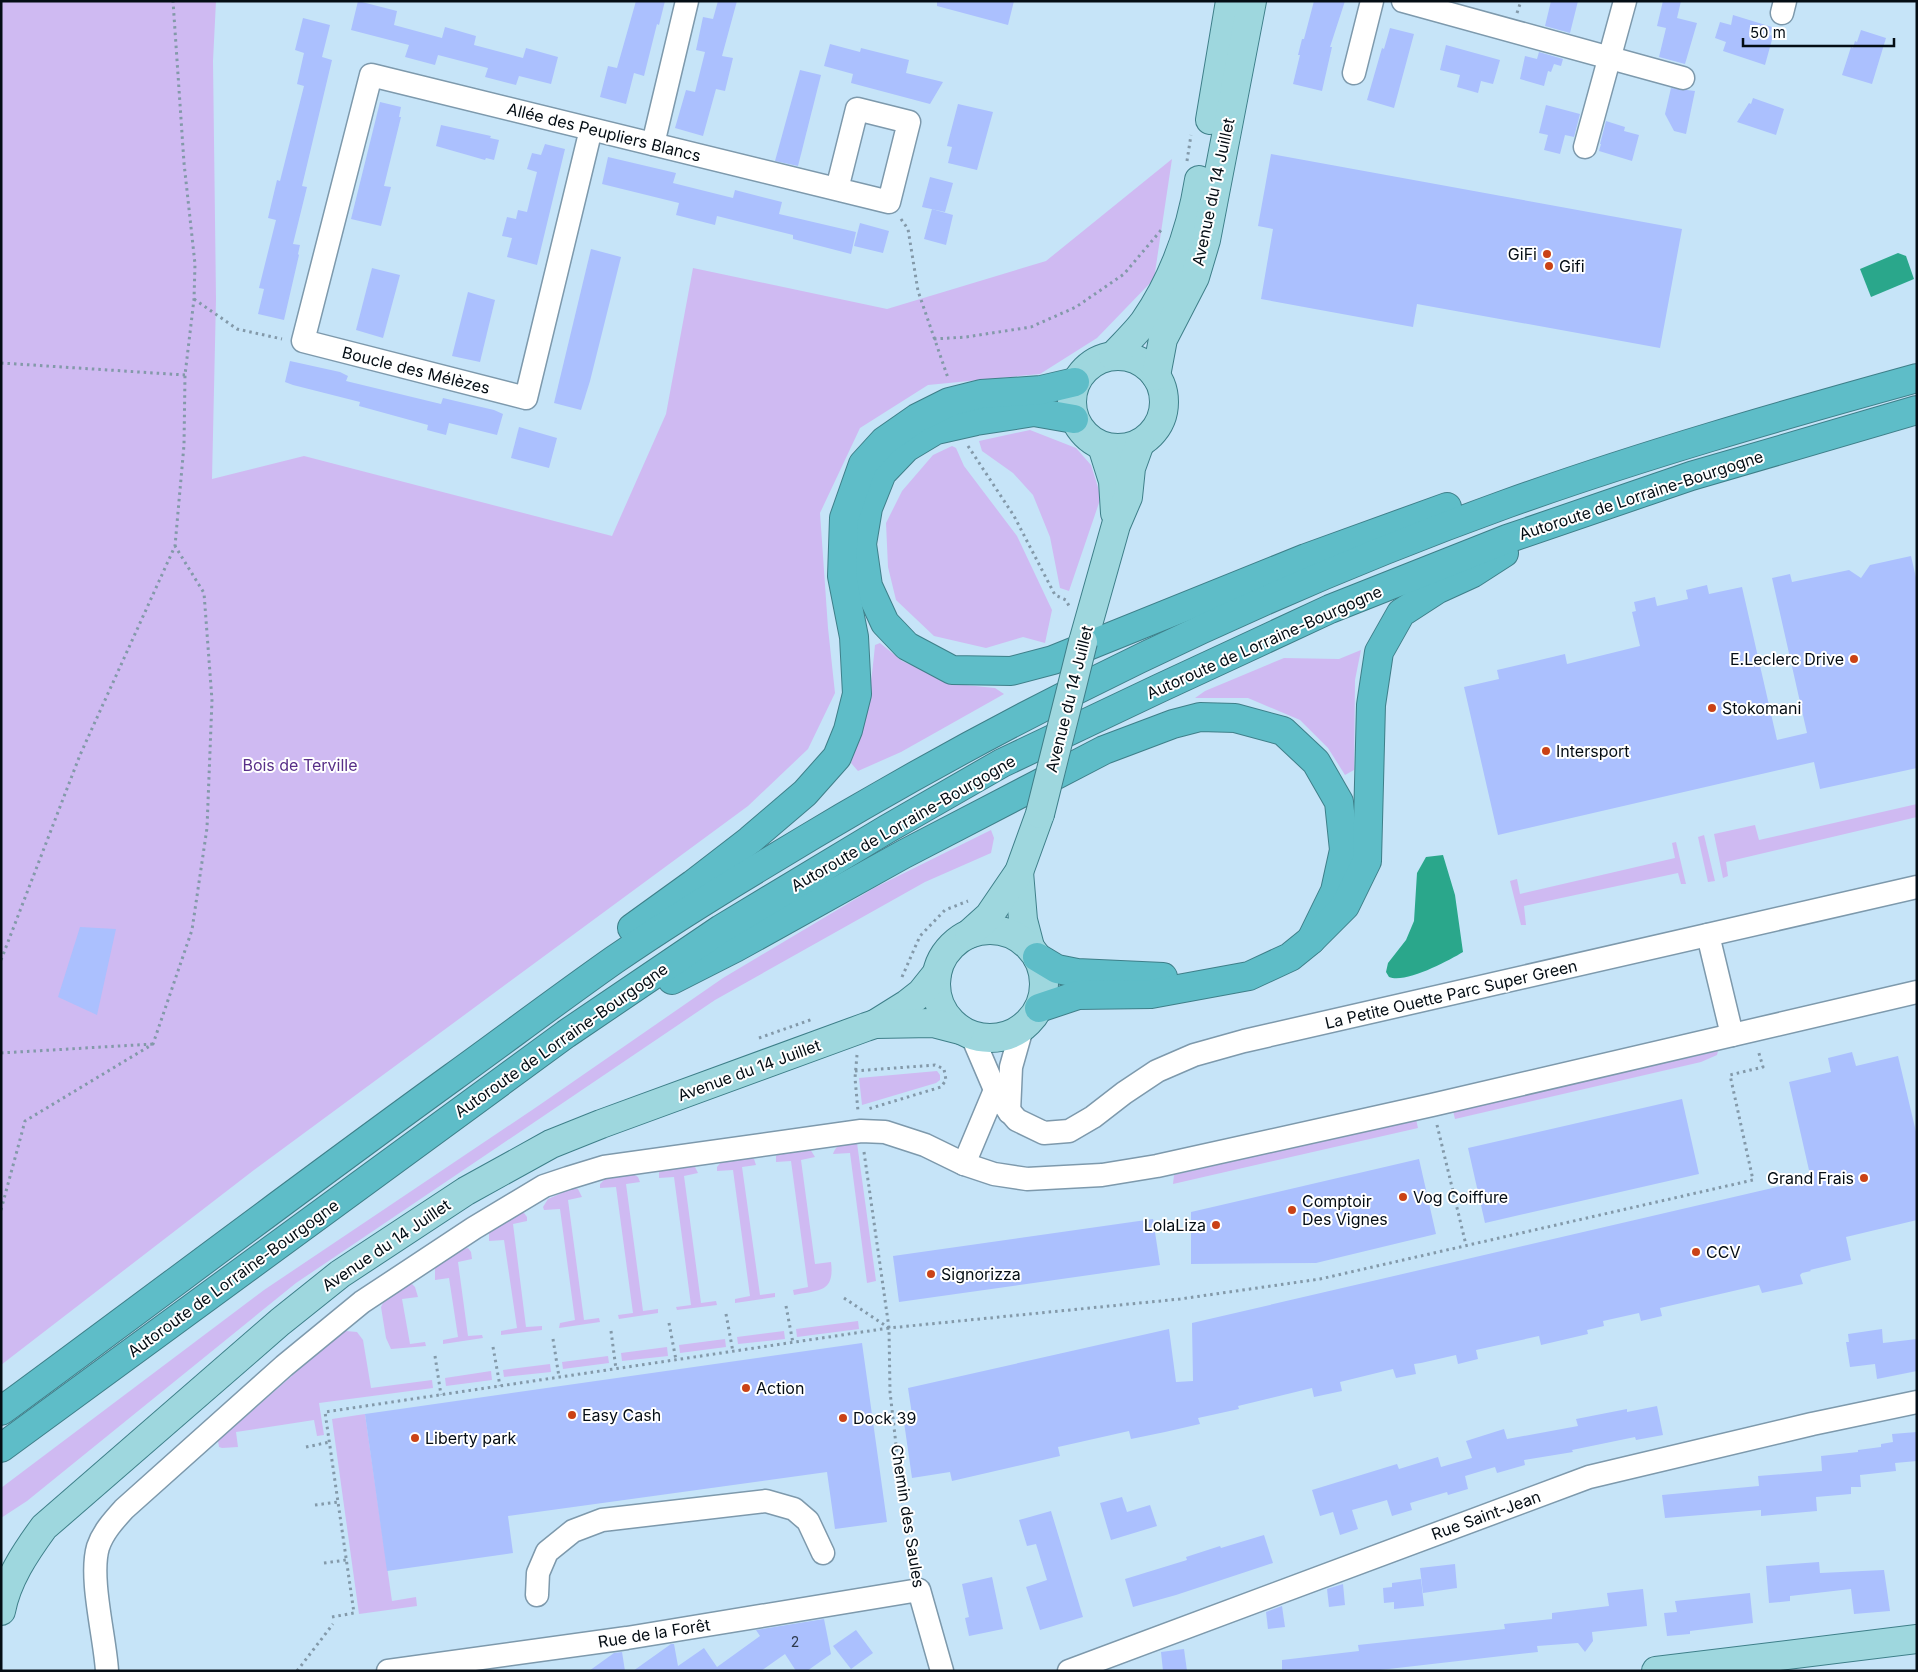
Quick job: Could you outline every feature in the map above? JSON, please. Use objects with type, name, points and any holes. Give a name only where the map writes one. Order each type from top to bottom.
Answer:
[{"type":"highway","name":"Autoroute de Lorraine-Bourgogne","points":[[1,1412],[339,1160],[615,960],[759,867],[876,797],[989,735],[1134,661],[1247,609],[1369,557],[1505,504],[1702,440],[1917,378]]},
{"type":"highway","points":[[615,960],[629,930],[750,840],[805,793],[837,757],[848,730],[856,694],[854,637],[842,576],[844,518],[863,464],[884,441],[918,418],[949,402],[981,394],[1041,390],[1076,382]]},
{"type":"highway","name":"Autoroute de Lorraine-Bourgogne","points":[[1,1448],[566,1034],[722,929],[887,829],[1002,763],[1330,609],[1549,524],[1691,476],[1917,410]]},
{"type":"highway","points":[[1074,419],[1034,412],[976,420],[936,430],[906,448],[882,473],[868,508],[862,544],[868,586],[885,623],[907,646],[952,670],[1011,671],[1053,660],[1306,558],[1462,502],[1505,504]]},
{"type":"highway","points":[[1031,1018],[1078,995],[1151,994],[1249,976],[1290,957],[1311,940],[1345,906],[1367,861],[1371,705],[1379,652],[1400,614],[1438,589],[1473,573],[1549,524]]},
{"type":"highway","points":[[566,1034],[735,948],[904,854],[1104,750],[1173,724],[1200,717],[1235,718],[1283,731],[1316,762],[1339,802],[1344,850],[1336,892],[1311,940]]},
{"type":"highway","points":[[1034,952],[1057,968],[1077,973],[1159,976],[1204,984]]},
{"type":"main road","name":"Avenue du 14 Juillet","points":[[1113,356],[1143,323],[1166,287],[1186,236],[1199,185],[1230,1]]},
{"type":"main road","name":"Avenue du 14 Juillet","points":[[1156,376],[1163,339],[1195,276],[1206,240],[1252,1]]},
{"type":"main road","points":[[1113,356],[1126,356],[1148,367],[1156,376],[1163,394],[1164,406],[1162,417],[1156,428],[1140,443],[1128,447],[1102,446],[1086,435],[1074,419],[1072,395],[1076,382],[1085,369],[1098,360],[1113,356]]},
{"type":"main road","name":"Avenue du 14 Juillet","points":[[969,934],[989,916],[1019,872],[1040,814],[1083,642],[1116,525],[1128,497],[1131,468],[1140,443]]},
{"type":"main road","name":"Avenue du 14 Juillet","points":[[1102,446],[1113,481],[1116,525]]},
{"type":"main road","name":"Avenue du 14 Juillet","points":[[1019,872],[1022,920],[1034,952]]},
{"type":"main road","points":[[982,930],[1001,931],[1020,938],[1034,952],[1042,970],[1044,996],[1031,1018],[998,1038],[985,1039],[966,1033],[946,1016],[937,999],[935,986],[937,973],[941,960],[958,940],[982,930]]},
{"type":"main road","name":"Avenue du 14 Juillet","points":[[1,1612],[19,1562],[44,1528],[280,1322],[340,1274],[466,1191],[551,1144],[875,1024],[921,993],[937,973]]},
{"type":"main road","name":"Avenue du 14 Juillet","points":[[875,1024],[933,1023],[966,1033]]},
{"type":"main road","points":[[1656,1671],[1917,1639]]},
{"type":"street","points":[[653,144],[688,1]]},
{"type":"street","points":[[1354,73],[1372,1]]},
{"type":"street","points":[[1403,1],[1683,78]]},
{"type":"street","points":[[1585,147],[1625,1]]},
{"type":"street","name":"Allée des Peupliers Blancs","points":[[303,341],[370,75],[889,202]]},
{"type":"street","points":[[837,189],[857,109],[866,111],[909,122],[889,202]]},
{"type":"street","name":"Boucle des Mélèzes","points":[[303,341],[526,398],[591,129]]},
{"type":"street","name":"La Petite Ouette Parc Super Green","points":[[966,1033],[995,1090],[1009,1112],[1017,1120],[1044,1133],[1069,1131],[1094,1118],[1124,1093],[1157,1071],[1194,1055],[1917,887]]},
{"type":"street","points":[[1708,935],[1732,1035]]},
{"type":"street","points":[[107,1671],[95,1578],[98,1548],[106,1529],[142,1492],[284,1366],[362,1302],[474,1228],[544,1186],[604,1166],[861,1131],[885,1132],[925,1145],[964,1164],[994,1174],[1027,1179],[1102,1175],[1157,1166],[1432,1105],[1917,992]]},
{"type":"street","points":[[1009,1112],[1010,1067],[1031,1018]]},
{"type":"street","points":[[964,1164],[995,1090]]},
{"type":"street","name":"Rue Saint-Jean","points":[[1069,1671],[1589,1477],[1812,1424],[1917,1402]]},
{"type":"street","points":[[537,1596],[538,1572],[548,1552],[573,1531],[602,1520],[766,1501],[794,1509],[808,1521],[823,1553]]},
{"type":"street","name":"Rue de la Forêt","points":[[388,1671],[627,1638],[920,1590]]},
{"type":"street","name":"Chemin des Saules","points":[[920,1590],[942,1671]]},
{"type":"path","points":[[1,960],[80,755],[175,546],[184,445],[186,375],[194,299],[195,264],[184,163],[173,1]]},
{"type":"path","points":[[889,202],[908,229],[918,291],[948,378]]},
{"type":"path","points":[[934,339],[966,337],[1031,327],[1076,307],[1124,274],[1166,224]]},
{"type":"path","points":[[194,299],[237,329],[292,341],[303,341]]},
{"type":"path","points":[[1,363],[186,375]]},
{"type":"path","points":[[968,446],[1014,516],[1055,594],[1066,600],[1072,612]]},
{"type":"path","points":[[1,1210],[25,1121],[153,1044],[192,930],[207,828],[212,700],[204,593],[175,546]]},
{"type":"path","points":[[332,1617],[354,1613],[325,1412],[889,1328],[1180,1299],[1320,1279],[1753,1180],[1730,1075],[1763,1067],[1753,1030]]},
{"type":"path","points":[[1,1053],[153,1044]]},
{"type":"path","points":[[854,1078],[858,1112],[941,1087],[946,1080],[944,1069],[934,1065],[855,1071]]},
{"type":"path","points":[[1432,1105],[1466,1246]]},
{"type":"path","name":"Chemin des Saules","points":[[861,1131],[889,1328],[890,1392],[902,1496],[920,1590]]},
{"type":"path","points":[[844,1298],[889,1328]]},
{"type":"path","points":[[786,1306],[793,1343]]},
{"type":"path","points":[[726,1314],[733,1352]]},
{"type":"path","points":[[669,1322],[676,1360]]},
{"type":"path","points":[[611,1331],[616,1369]]},
{"type":"path","points":[[553,1339],[559,1377]]},
{"type":"path","points":[[493,1348],[500,1386]]},
{"type":"path","points":[[435,1356],[441,1395]]},
{"type":"path","points":[[306,1447],[330,1442]]},
{"type":"path","points":[[315,1505],[338,1502]]},
{"type":"path","points":[[324,1563],[346,1560]]},
{"type":"path","points":[[297,1671],[333,1624]]},
{"type":"green space","name":"Bois de Terville","points":[[1,1],[216,1],[213,61],[216,299],[212,479],[304,456],[612,536],[666,414],[693,268],[887,309],[1046,261],[1172,159],[1154,279],[1097,338],[1040,374],[928,385],[860,428],[820,513],[828,628],[835,693],[808,749],[748,806],[254,1170],[1,1365]]},
{"type":"green space","points":[[1030,430],[1076,448],[1091,465],[1101,497],[1069,591],[1060,588],[1050,537],[1033,495],[1013,473],[982,451],[979,441]]},
{"type":"green space","points":[[952,446],[956,448],[964,466],[1017,536],[1052,610],[1045,643],[1023,637],[986,648],[934,636],[896,600],[888,567],[886,523],[902,491],[933,455]]},
{"type":"green space","points":[[880,643],[902,661],[955,684],[995,688],[1004,694],[901,752],[858,771],[851,763],[861,734],[867,705],[875,645]]},
{"type":"green space","points":[[1361,650],[1355,680],[1354,770],[1345,775],[1328,748],[1300,720],[1248,698],[1195,698],[1205,691],[1284,658],[1339,659]]},
{"type":"green space","points":[[1917,804],[1917,817],[1726,862],[1728,876],[1723,878],[1714,834],[1755,825],[1759,840]]},
{"type":"green space","points":[[991,830],[994,838],[991,853],[925,882],[715,1000],[296,1283],[27,1501],[1,1518],[1,1488],[264,1290],[538,1106],[723,978],[874,888]]},
{"type":"green space","points":[[1704,835],[1715,881],[1708,882],[1698,837]]},
{"type":"green space","points":[[1676,842],[1686,884],[1681,884],[1678,873],[1524,906],[1526,925],[1521,925],[1510,881],[1517,879],[1520,894],[1675,858],[1672,843]]},
{"type":"green space","points":[[1718,1051],[1717,1055],[1701,1062],[1455,1119],[1453,1111]]},
{"type":"green space","points":[[937,1071],[940,1075],[940,1080],[936,1083],[862,1105],[859,1078]]},
{"type":"green space","points":[[1416,1119],[1418,1128],[1173,1184],[1174,1175]]},
{"type":"green space","points":[[857,1143],[876,1281],[867,1283],[850,1153],[833,1154],[840,1145]]},
{"type":"green space","points":[[810,1149],[815,1157],[801,1160],[815,1264],[831,1262],[832,1272],[830,1280],[823,1288],[817,1291],[794,1295],[793,1290],[808,1287],[791,1161],[776,1162],[776,1156],[779,1153]]},
{"type":"green space","points":[[754,1159],[756,1165],[742,1167],[760,1295],[775,1293],[775,1297],[735,1303],[735,1299],[750,1296],[733,1170],[717,1171],[717,1167],[722,1161]]},
{"type":"green space","points":[[692,1165],[698,1173],[684,1176],[701,1303],[716,1301],[717,1305],[677,1310],[676,1307],[691,1305],[674,1177],[659,1178],[659,1172],[662,1169]]},
{"type":"green space","points":[[633,1174],[638,1177],[640,1182],[626,1184],[643,1311],[658,1309],[658,1313],[619,1319],[618,1315],[633,1313],[616,1187],[600,1188],[600,1184],[606,1178]]},
{"type":"green space","points":[[573,1188],[578,1189],[582,1197],[568,1200],[584,1320],[599,1318],[600,1322],[559,1328],[560,1323],[575,1320],[560,1209],[544,1210],[543,1207],[548,1199]]},
{"type":"green space","points":[[520,1213],[524,1213],[527,1221],[513,1224],[526,1327],[542,1326],[542,1330],[501,1335],[501,1331],[517,1328],[504,1240],[489,1241],[489,1232]]},
{"type":"green space","points":[[468,1248],[472,1259],[458,1262],[468,1336],[482,1335],[483,1338],[443,1344],[443,1340],[458,1337],[449,1278],[435,1280],[435,1267],[461,1250]]},
{"type":"green space","points":[[412,1284],[418,1297],[402,1299],[410,1344],[425,1342],[426,1346],[391,1349],[386,1338],[381,1307],[383,1303],[406,1286]]},
{"type":"green space","points":[[858,1321],[859,1329],[797,1337],[796,1329]]},
{"type":"green space","points":[[346,1331],[357,1332],[363,1340],[371,1388],[432,1380],[433,1388],[319,1403],[324,1435],[317,1436],[314,1420],[236,1432],[238,1447],[219,1447],[218,1441],[338,1335]]},
{"type":"green space","points":[[784,1331],[785,1339],[738,1344],[737,1337]]},
{"type":"green space","points":[[725,1339],[726,1347],[680,1353],[679,1345]]},
{"type":"green space","points":[[667,1347],[668,1356],[622,1361],[621,1353]]},
{"type":"green space","points":[[608,1356],[609,1363],[563,1369],[562,1362]]},
{"type":"green space","points":[[550,1364],[551,1372],[504,1377],[503,1370]]},
{"type":"green space","points":[[491,1371],[492,1380],[446,1386],[445,1378]]},
{"type":"green space","points":[[365,1414],[392,1601],[416,1597],[417,1606],[359,1614],[332,1419]]},
{"type":"shaded area","points":[[1898,253],[1906,256],[1914,279],[1871,297],[1860,269]]},
{"type":"shaded area","points":[[1443,855],[1455,895],[1463,952],[1415,975],[1396,978],[1389,977],[1386,972],[1388,963],[1406,940],[1414,921],[1417,873],[1426,857]]},
{"type":"building","points":[[358,1],[397,11],[394,25],[442,38],[445,27],[476,36],[474,45],[523,58],[526,48],[558,57],[551,84],[519,76],[516,85],[485,77],[488,68],[438,55],[435,65],[405,57],[409,45],[351,30]]},
{"type":"building","points":[[636,1],[665,1],[659,25],[657,24],[644,76],[634,73],[626,104],[600,97],[608,66],[617,68]]},
{"type":"building","points":[[718,1],[737,1],[722,56],[733,58],[725,91],[716,89],[703,136],[675,128],[686,90],[695,92],[705,52],[696,50],[703,17],[713,19]]},
{"type":"building","points":[[937,1],[1014,1],[1008,25],[937,6]]},
{"type":"building","points":[[1314,1],[1345,1],[1330,47],[1332,47],[1322,91],[1293,84],[1302,39],[1304,39]]},
{"type":"building","points":[[1551,1],[1578,1],[1570,33],[1545,26]]},
{"type":"building","points":[[1663,1],[1681,1],[1677,18],[1697,23],[1685,64],[1659,57],[1666,28],[1657,26]]},
{"type":"building","points":[[1733,15],[1772,27],[1770,35],[1773,36],[1765,65],[1723,51],[1726,42],[1715,38],[1720,22],[1731,25]]},
{"type":"building","points":[[303,18],[330,25],[322,57],[332,60],[302,186],[307,187],[293,244],[300,245],[299,255],[284,320],[258,314],[264,289],[259,288],[276,220],[268,218],[277,180],[280,181],[304,86],[297,84],[304,53],[295,50]]},
{"type":"building","points":[[1390,28],[1414,34],[1394,108],[1367,100],[1382,48],[1384,49]]},
{"type":"building","points":[[1861,30],[1886,38],[1872,84],[1842,75],[1851,47],[1853,48],[1855,41],[1857,42]]},
{"type":"building","points":[[830,44],[860,52],[861,48],[909,60],[906,73],[943,82],[930,104],[851,83],[853,74],[824,66]]},
{"type":"building","points":[[1446,45],[1500,60],[1493,84],[1481,81],[1478,93],[1457,87],[1460,75],[1440,70]]},
{"type":"building","points":[[1539,52],[1563,59],[1561,66],[1554,64],[1551,72],[1548,71],[1544,86],[1520,79],[1525,56],[1537,59]]},
{"type":"building","points":[[800,70],[821,75],[798,166],[775,161]]},
{"type":"building","points":[[1671,88],[1695,91],[1686,134],[1674,131],[1665,114]]},
{"type":"building","points":[[1753,98],[1784,109],[1776,135],[1737,122],[1749,103],[1751,104]]},
{"type":"building","points":[[380,102],[401,107],[399,117],[401,117],[384,186],[391,187],[381,226],[351,219]]},
{"type":"building","points":[[958,104],[993,112],[977,170],[948,163],[952,147],[947,146]]},
{"type":"building","points":[[1546,105],[1580,114],[1574,137],[1565,135],[1560,154],[1544,150],[1548,135],[1539,133]]},
{"type":"building","points":[[1606,121],[1625,127],[1624,131],[1639,135],[1632,161],[1599,151]]},
{"type":"building","points":[[441,125],[491,136],[490,138],[499,140],[494,160],[486,158],[485,160],[436,146]]},
{"type":"building","points":[[545,144],[565,149],[537,265],[507,257],[512,238],[502,236],[507,217],[516,219],[518,210],[527,212],[537,172],[527,169],[532,153],[541,155]]},
{"type":"building","points":[[1271,154],[1682,229],[1660,348],[1417,304],[1413,327],[1261,299],[1273,229],[1258,226]]},
{"type":"building","points":[[608,157],[676,173],[673,183],[733,198],[735,190],[782,202],[779,214],[856,232],[851,254],[793,239],[793,235],[717,216],[715,225],[676,215],[679,203],[602,184]]},
{"type":"building","points":[[930,177],[953,183],[945,212],[922,207]]},
{"type":"building","points":[[932,209],[953,215],[946,245],[924,239]]},
{"type":"building","points":[[860,223],[889,231],[883,253],[854,246]]},
{"type":"building","points":[[591,249],[621,257],[581,410],[554,403]]},
{"type":"building","points":[[372,268],[400,275],[383,338],[356,330]]},
{"type":"building","points":[[468,292],[495,300],[480,362],[452,356]]},
{"type":"building","points":[[290,361],[340,372],[348,376],[346,381],[441,404],[443,398],[494,410],[503,414],[497,435],[449,423],[446,435],[427,430],[428,425],[359,406],[360,402],[293,385],[285,382]]},
{"type":"building","points":[[519,427],[557,438],[549,468],[511,458]]},
{"type":"building","points":[[1911,556],[1917,582],[1917,768],[1820,789],[1814,762],[1498,835],[1464,687],[1499,679],[1497,670],[1565,654],[1567,664],[1640,646],[1632,612],[1636,611],[1634,602],[1655,597],[1657,606],[1688,599],[1686,590],[1707,585],[1709,594],[1742,587],[1777,740],[1807,733],[1772,578],[1790,574],[1792,582],[1849,570],[1861,578],[1870,565]]},
{"type":"building","points":[[80,927],[116,929],[97,1015],[58,997]]},
{"type":"building","points":[[1852,1052],[1856,1066],[1898,1056],[1917,1136],[1917,1220],[1846,1237],[1851,1260],[1802,1273],[1800,1275],[1803,1284],[1762,1293],[1759,1285],[1660,1308],[1662,1316],[1641,1321],[1639,1313],[1603,1321],[1604,1326],[1587,1330],[1588,1334],[1541,1345],[1539,1336],[1476,1350],[1478,1359],[1458,1364],[1456,1355],[1414,1364],[1416,1374],[1396,1378],[1393,1369],[1340,1382],[1342,1391],[1314,1397],[1312,1388],[1238,1406],[1239,1409],[1198,1418],[1200,1424],[1131,1439],[1129,1431],[1058,1447],[1060,1456],[952,1481],[950,1472],[912,1478],[904,1422],[913,1421],[908,1388],[1169,1329],[1176,1382],[1193,1381],[1192,1323],[1811,1179],[1789,1082],[1831,1072],[1828,1058]]},
{"type":"building","points":[[1682,1099],[1699,1174],[1485,1223],[1468,1148]]},
{"type":"building","points":[[1419,1159],[1436,1234],[1316,1263],[1191,1264],[1191,1212]]},
{"type":"building","points":[[1153,1219],[1160,1265],[899,1302],[893,1256]]},
{"type":"building","points":[[1882,1329],[1883,1343],[1917,1339],[1917,1371],[1877,1379],[1875,1364],[1850,1367],[1846,1342],[1849,1342],[1848,1334]]},
{"type":"building","points":[[862,1343],[887,1522],[835,1529],[827,1472],[508,1516],[513,1553],[387,1571],[365,1414]]},
{"type":"building","points":[[1657,1406],[1663,1435],[1636,1440],[1635,1437],[1572,1450],[1573,1452],[1524,1460],[1525,1465],[1497,1473],[1495,1467],[1465,1476],[1468,1489],[1448,1495],[1447,1492],[1410,1503],[1412,1510],[1392,1516],[1387,1500],[1352,1510],[1358,1529],[1340,1535],[1333,1512],[1320,1516],[1312,1490],[1397,1464],[1399,1469],[1438,1457],[1441,1467],[1472,1458],[1466,1441],[1504,1429],[1507,1439],[1578,1426],[1576,1419],[1627,1409],[1627,1412]]},
{"type":"building","points":[[1917,1432],[1917,1461],[1895,1463],[1896,1471],[1860,1475],[1861,1487],[1851,1487],[1851,1494],[1816,1497],[1817,1511],[1761,1516],[1761,1510],[1665,1518],[1662,1495],[1759,1486],[1758,1476],[1822,1471],[1821,1456],[1858,1452],[1858,1450],[1881,1447],[1881,1444],[1893,1442],[1892,1434]]},
{"type":"building","points":[[1122,1497],[1127,1512],[1150,1505],[1157,1526],[1111,1540],[1100,1503]]},
{"type":"building","points":[[1051,1511],[1083,1617],[1040,1630],[1026,1587],[1047,1580],[1036,1544],[1027,1546],[1019,1520]]},
{"type":"building","points":[[1264,1535],[1273,1563],[1133,1607],[1125,1579],[1187,1560],[1186,1557],[1220,1546],[1221,1548]]},
{"type":"building","points":[[1819,1562],[1820,1573],[1884,1570],[1890,1611],[1854,1614],[1851,1589],[1790,1596],[1790,1601],[1769,1603],[1766,1566]]},
{"type":"building","points":[[1455,1564],[1457,1588],[1423,1593],[1420,1568]]},
{"type":"building","points":[[992,1577],[1003,1629],[969,1636],[965,1618],[969,1617],[962,1584]]},
{"type":"building","points":[[1421,1579],[1424,1606],[1394,1609],[1394,1602],[1384,1603],[1383,1588],[1392,1587],[1392,1583]]},
{"type":"building","points":[[1343,1584],[1345,1605],[1329,1607],[1327,1589]]},
{"type":"building","points":[[1643,1589],[1647,1626],[1592,1632],[1593,1641],[1585,1652],[1578,1643],[1537,1646],[1538,1652],[1371,1671],[1282,1671],[1282,1660],[1359,1651],[1358,1645],[1505,1629],[1504,1624],[1552,1619],[1552,1613],[1609,1606],[1607,1593]]},
{"type":"building","points":[[1750,1593],[1753,1623],[1690,1631],[1690,1634],[1667,1636],[1664,1613],[1677,1612],[1675,1601]]},
{"type":"building","points":[[1282,1606],[1285,1627],[1268,1629],[1266,1612]]},
{"type":"building","points":[[824,1619],[831,1654],[807,1671],[796,1671],[785,1654],[761,1671],[633,1671],[671,1644],[674,1644],[678,1666],[704,1648],[717,1667],[760,1636],[756,1630]]},
{"type":"building","points":[[856,1630],[873,1653],[851,1669],[833,1646]]},
{"type":"building","points":[[1184,1649],[1187,1671],[1163,1671],[1161,1652]]},
{"type":"building","points":[[622,1652],[625,1671],[589,1671],[614,1653]]},
{"type":"place","name":"GiFi","points":[[1547,254]]},
{"type":"place","name":"Gifi","points":[[1549,266]]},
{"type":"place","name":"E.Leclerc Drive","points":[[1854,659]]},
{"type":"place","name":"Stokomani","points":[[1712,708]]},
{"type":"place","name":"Intersport","points":[[1546,751]]},
{"type":"place","name":"Grand Frais","points":[[1864,1178]]},
{"type":"place","name":"Vog Coiffure","points":[[1403,1197]]},
{"type":"place","name":"Comptoir Des Vignes","points":[[1292,1210]]},
{"type":"place","name":"LolaLiza","points":[[1216,1225]]},
{"type":"place","name":"CCV","points":[[1696,1252]]},
{"type":"place","name":"Signorizza","points":[[931,1274]]},
{"type":"place","name":"Action","points":[[746,1388]]},
{"type":"place","name":"Easy Cash","points":[[572,1415]]},
{"type":"place","name":"Dock 39","points":[[843,1418]]},
{"type":"place","name":"Liberty park","points":[[415,1438]]}]
